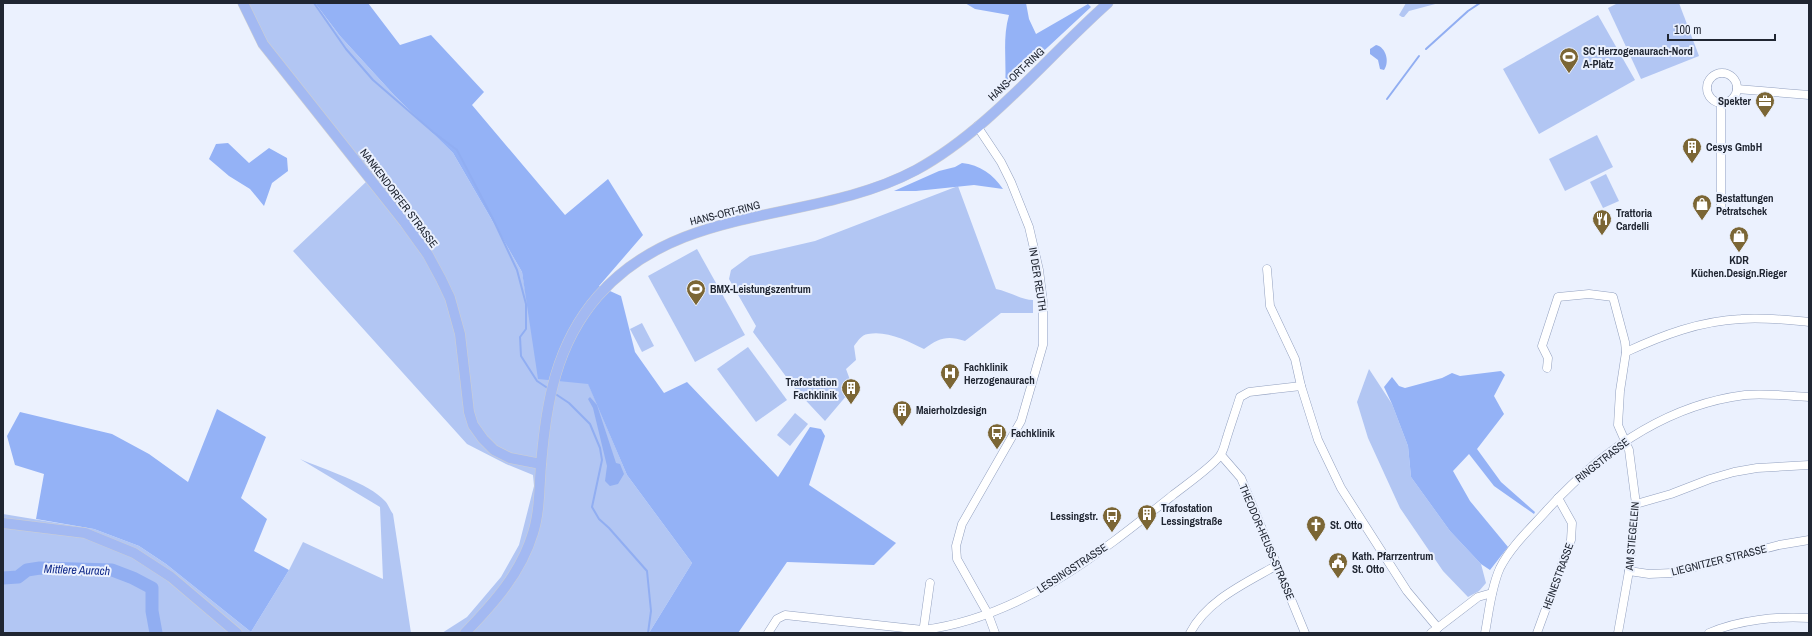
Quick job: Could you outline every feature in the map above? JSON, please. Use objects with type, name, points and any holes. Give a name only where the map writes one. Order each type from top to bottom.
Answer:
[{"type":"main road","name":"NANKENDORFER STRASSE","points":[[243,3],[263,44],[405,223],[428,255],[450,298],[460,334],[469,412],[483,439],[494,450],[510,458],[541,464]]},
{"type":"main road","name":"HANS-ORT-RING","points":[[465,633],[502,593],[521,562],[533,533],[538,510],[545,420],[558,365],[569,337],[597,296],[616,278],[641,258],[685,235],[718,225],[812,205],[880,185],[914,171],[946,152],[977,126],[1022,86],[1108,3]]},
{"type":"main road","points":[[3,523],[85,533],[134,552],[156,565],[237,633]]},
{"type":"street","points":[[1721,72],[1731,75],[1737,89],[1733,98],[1729,101],[1720,103],[1711,98],[1707,90],[1708,81],[1714,75],[1721,72]]},
{"type":"street","points":[[1737,89],[1809,95]]},
{"type":"street","points":[[1720,103],[1721,207]]},
{"type":"street","name":"IN DER REUTH","points":[[977,126],[1008,175],[1029,227],[1043,293],[1043,345],[1021,421],[962,524],[956,546],[958,559],[988,614]]},
{"type":"street","points":[[1267,270],[1270,306],[1295,359],[1301,386],[1318,440],[1341,488],[1407,591],[1435,630],[1478,598],[1492,593]]},
{"type":"street","name":"AM STIEGELEIN","points":[[1548,368],[1548,358],[1542,346],[1558,298],[1588,294],[1613,297],[1623,330],[1626,352],[1620,390],[1618,425],[1629,450],[1636,504],[1629,571],[1618,633]]},
{"type":"street","points":[[1626,352],[1659,337],[1708,323],[1751,318],[1809,322]]},
{"type":"street","points":[[1221,455],[1240,397],[1249,392],[1301,386]]},
{"type":"street","name":"RINGSTRASSE","points":[[1485,633],[1492,593],[1500,569],[1506,559],[1526,533],[1579,477],[1625,440],[1666,418],[1688,408],[1707,402],[1747,395],[1809,397]]},
{"type":"street","name":"THEODOR-HEUSS-STRASSE","points":[[1221,455],[1241,478],[1306,633]]},
{"type":"street","name":"LESSINGSTRASSE","points":[[768,633],[777,619],[785,615],[923,632],[988,614],[1030,595],[1077,567],[1151,512],[1221,455]]},
{"type":"street","points":[[1636,504],[1671,494],[1710,479],[1734,472],[1757,468],[1809,465]]},
{"type":"street","name":"HEINESTRASSE","points":[[1537,633],[1571,540],[1572,523],[1558,498]]},
{"type":"street","name":"LIEGNITZER STRASSE","points":[[1629,571],[1649,574],[1672,573],[1778,545],[1809,540]]},
{"type":"street","points":[[1190,633],[1197,621],[1220,599],[1277,565]]},
{"type":"street","points":[[923,632],[930,583]]},
{"type":"street","points":[[988,614],[995,633]]},
{"type":"street","points":[[1709,633],[1720,628],[1771,618],[1809,618]]},
{"type":"shaded area","points":[[243,3],[315,3],[340,36],[394,95],[453,153],[522,272],[530,318],[588,383],[627,475],[692,563],[649,633],[442,633],[467,617],[501,577],[519,545],[534,486],[533,475],[506,464],[467,444],[293,251],[367,181],[258,41]]},
{"type":"shaded area","points":[[315,3],[368,3],[400,45],[431,35],[484,92],[472,105],[565,215],[608,179],[643,235],[599,286],[621,296],[635,352],[664,393],[687,382],[778,477],[810,427],[821,429],[825,436],[809,485],[896,543],[874,565],[787,562],[738,633],[649,633],[692,563],[627,475],[588,384],[538,379],[522,272],[453,153],[394,95],[340,36]]},
{"type":"shaded area","points":[[965,3],[1026,3],[1029,19],[1036,34],[1088,4],[1091,7],[1005,87],[1005,42],[1009,15],[975,9]]},
{"type":"shaded area","points":[[1406,3],[1439,3],[1409,11],[1404,17],[1402,17],[1399,15]]},
{"type":"shaded area","points":[[1618,3],[1679,3],[1699,56],[1641,79],[1608,8]]},
{"type":"shaded area","name":"SC Herzogenaurach-Nord A-Platz","points":[[1598,15],[1635,80],[1539,134],[1503,69]]},
{"type":"shaded area","points":[[1376,45],[1385,52],[1386,55],[1387,63],[1384,70],[1380,69],[1378,60],[1370,54],[1370,49]]},
{"type":"shaded area","points":[[1597,135],[1613,167],[1565,191],[1549,159]]},
{"type":"shaded area","points":[[228,143],[249,163],[269,148],[287,158],[288,171],[272,183],[264,206],[250,189],[229,176],[209,159],[216,144]]},
{"type":"shaded area","points":[[962,163],[975,166],[986,171],[1003,189],[974,185],[916,191],[894,191],[939,171],[955,167]]},
{"type":"shaded area","points":[[1606,174],[1619,201],[1603,208],[1590,182]]},
{"type":"shaded area","points":[[958,186],[996,289],[1024,299],[1033,300],[1033,313],[1001,313],[965,341],[948,338],[934,342],[924,349],[889,335],[875,333],[863,336],[854,346],[856,360],[846,369],[853,388],[825,421],[796,390],[753,332],[756,326],[729,279],[731,270],[750,256],[815,241]]},
{"type":"shaded area","name":"BMX-Leistungszentrum","points":[[697,249],[745,335],[695,362],[648,276]]},
{"type":"shaded area","points":[[642,323],[654,346],[642,352],[630,329]]},
{"type":"shaded area","points":[[748,347],[787,400],[756,422],[717,369]]},
{"type":"shaded area","points":[[1369,369],[1392,404],[1408,446],[1411,477],[1450,531],[1481,564],[1486,583],[1479,591],[1468,597],[1443,571],[1400,508],[1368,438],[1357,402]]},
{"type":"shaded area","points":[[1501,371],[1505,375],[1494,396],[1504,414],[1477,449],[1501,482],[1535,512],[1534,514],[1494,486],[1469,454],[1453,471],[1470,501],[1508,547],[1490,570],[1481,564],[1450,531],[1411,477],[1408,446],[1384,387],[1392,377],[1399,386],[1405,388],[1442,378],[1452,373],[1460,376]]},
{"type":"shaded area","points":[[590,397],[597,405],[616,463],[620,464],[624,474],[618,484],[610,486],[605,481],[607,466],[593,408],[588,399]]},
{"type":"shaded area","points":[[217,409],[266,437],[241,498],[267,519],[254,551],[289,570],[251,632],[166,564],[139,546],[94,529],[36,519],[44,474],[15,465],[7,436],[20,412],[112,434],[149,454],[188,482]]},
{"type":"shaded area","points":[[795,413],[808,424],[790,446],[777,435]]},
{"type":"shaded area","points":[[300,459],[357,482],[378,494],[387,504],[393,514],[411,633],[3,633],[3,514],[94,529],[139,546],[166,564],[251,632],[289,570],[303,542],[383,579],[380,507]]},
{"type":"waterway","points":[[314,3],[346,49],[373,80],[433,132],[457,150],[492,217],[517,270],[526,304],[526,329],[520,337],[521,356],[537,381],[549,389]]},
{"type":"waterway","points":[[1426,49],[1468,11],[1480,3]]},
{"type":"waterway","points":[[1387,99],[1419,56]]},
{"type":"waterway","points":[[554,393],[569,403],[590,424],[600,448],[602,460],[592,507],[599,519],[609,528],[647,571],[651,611],[648,633]]},
{"type":"waterway","name":"Mittlere Aurach","points":[[3,578],[18,577],[27,570],[40,568],[112,570],[133,578],[152,588],[152,611],[156,633]]},
{"type":"place","name":"SC Herzogenaurach-Nord A-Platz","points":[[1569,74]]},
{"type":"place","name":"Spekter","points":[[1765,118]]},
{"type":"place","name":"Cesys GmbH","points":[[1692,164]]},
{"type":"place","name":"Bestattungen Petratschek","points":[[1702,221]]},
{"type":"place","name":"Trattoria Cardelli","points":[[1602,236]]},
{"type":"place","name":"KDR Küchen.Design.Rieger","points":[[1739,253]]},
{"type":"place","name":"BMX-Leistungszentrum","points":[[696,306]]},
{"type":"place","name":"Fachklinik Herzogenaurach","points":[[950,390]]},
{"type":"place","name":"Trafostation Fachklinik","points":[[851,405]]},
{"type":"place","name":"Maierholzdesign","points":[[902,427]]},
{"type":"place","name":"Fachklinik","points":[[997,450]]},
{"type":"place","name":"Trafostation Lessingstraße","points":[[1147,531]]},
{"type":"place","name":"Lessingstr.","points":[[1112,533]]},
{"type":"place","name":"St. Otto","points":[[1316,542]]},
{"type":"place","name":"Kath. Pfarrzentrum St. Otto","points":[[1338,579]]}]
